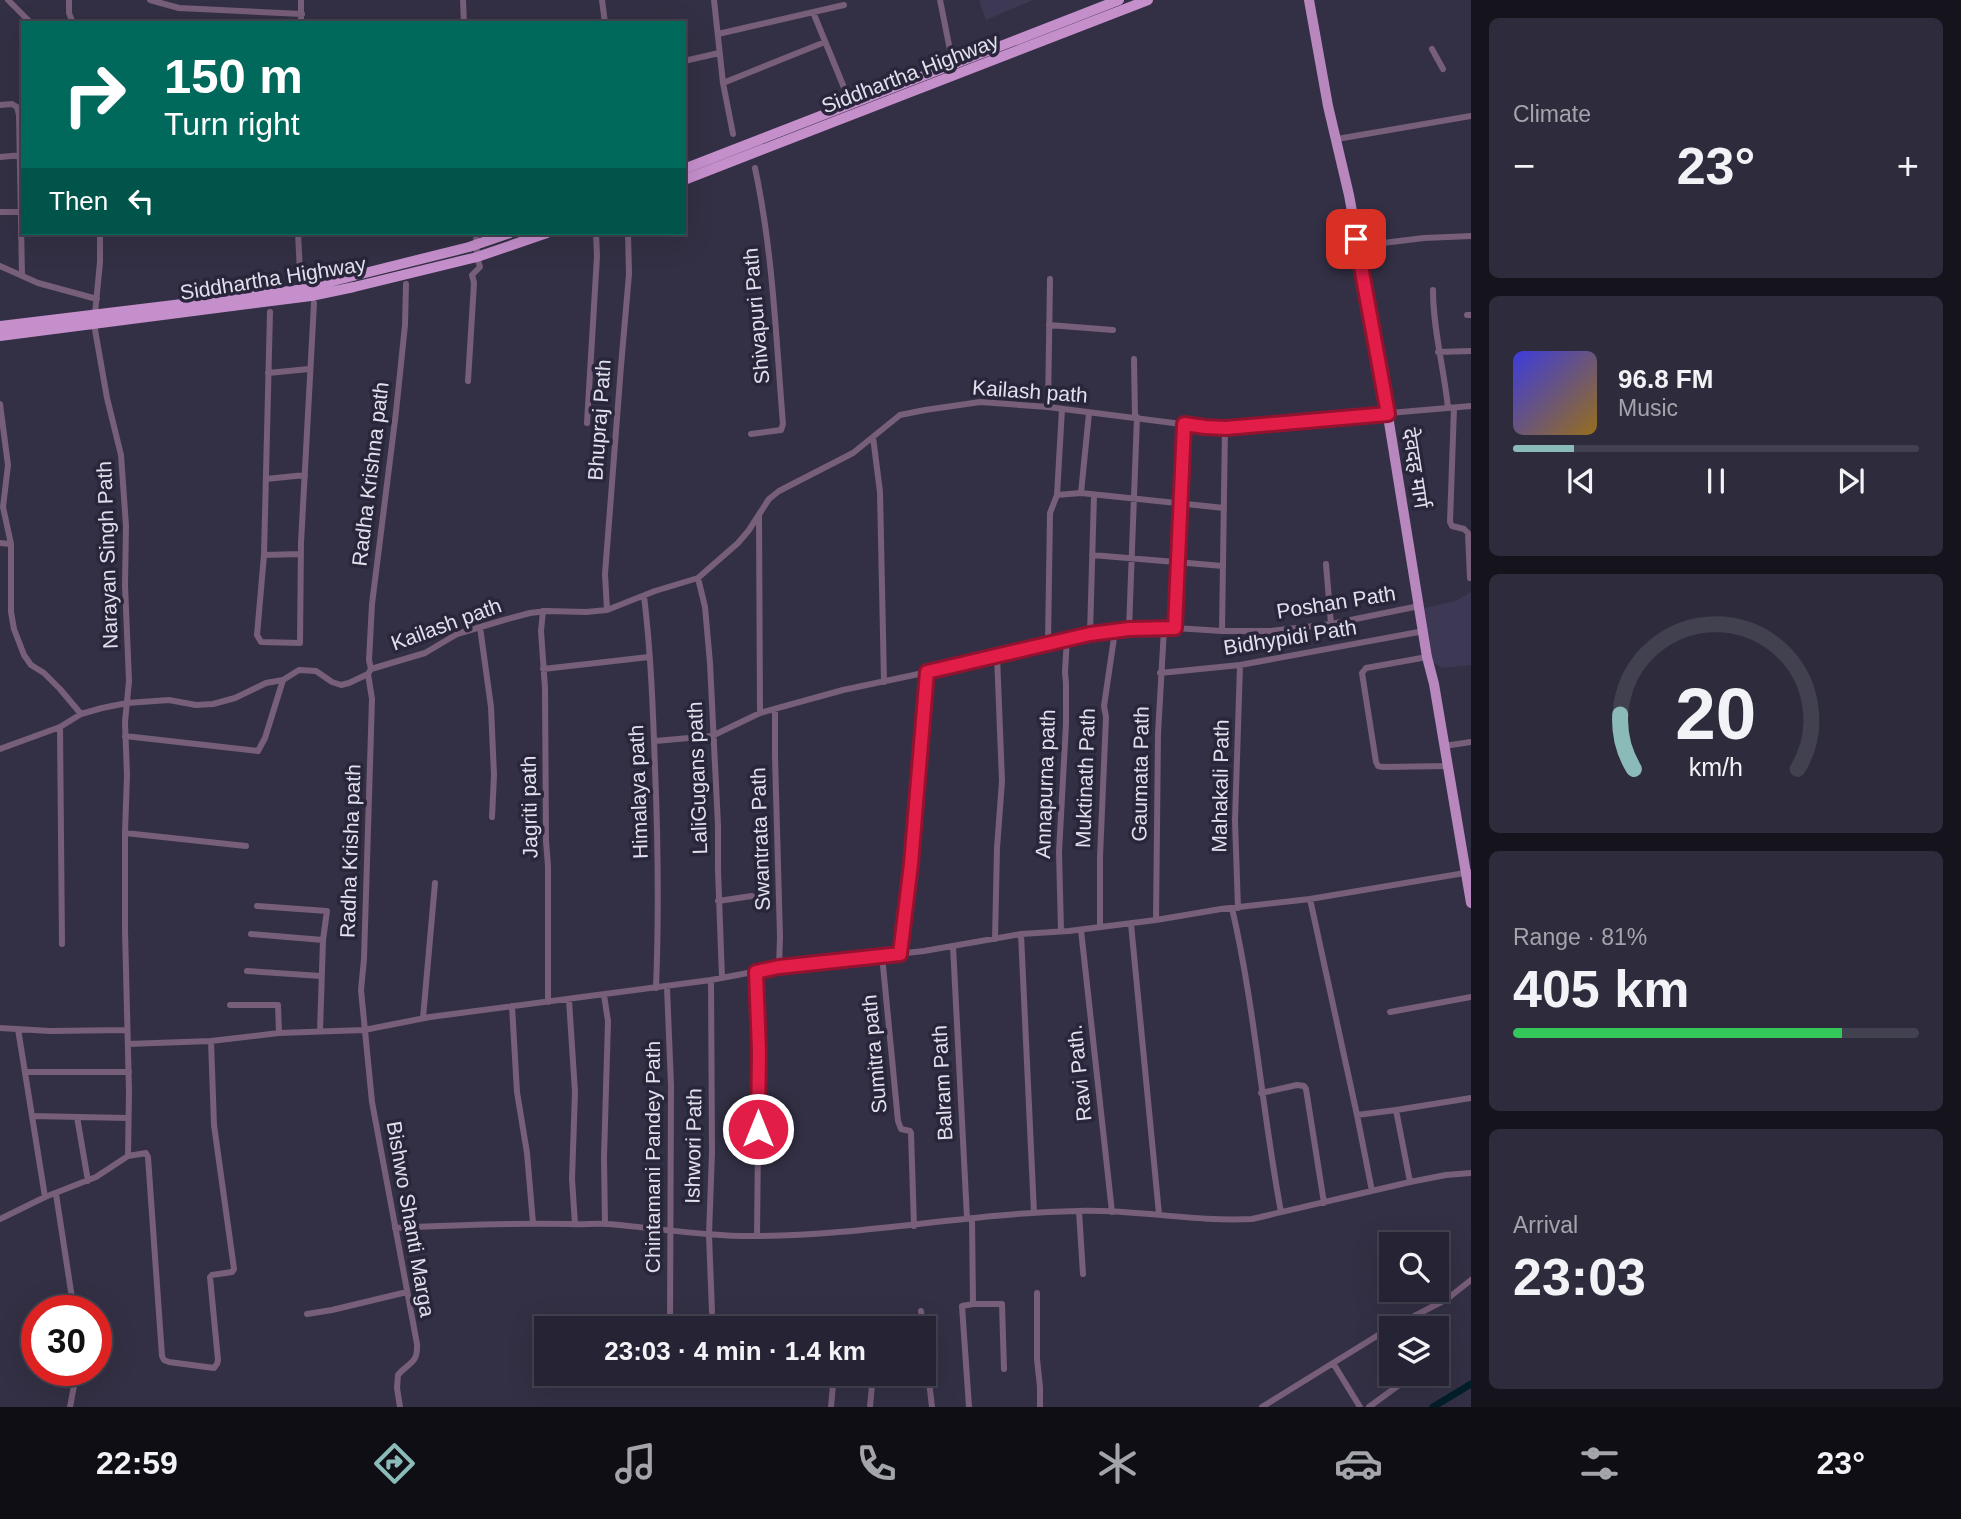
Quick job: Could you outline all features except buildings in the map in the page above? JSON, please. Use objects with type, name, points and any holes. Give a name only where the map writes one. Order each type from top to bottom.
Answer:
[{"type":"highway","name":"Siddhartha Highway","points":[[686,168],[1119,0]]},
{"type":"highway","name":"Siddhartha Highway","points":[[686,179],[1148,0]]},
{"type":"highway","name":"Siddhartha Highway","points":[[476,251],[506,235]]},
{"type":"highway","name":"Siddhartha Highway","points":[[0,336],[94,319],[298,290],[539,235]]},
{"type":"highway","name":"Siddhartha Highway","points":[[0,326],[94,319]]},
{"type":"main road","name":"देवदह मार्ग","points":[[1309,0],[1388,414],[1427,657],[1469,873],[1471,903]]},
{"type":"street","points":[[8,0],[29,21]]},
{"type":"street","points":[[69,0],[72,21]]},
{"type":"street","points":[[152,0],[179,8],[302,14]]},
{"type":"street","points":[[301,0],[301,21]]},
{"type":"street","points":[[463,0],[464,21]]},
{"type":"street","points":[[602,0],[606,21]]},
{"type":"street","points":[[715,0],[723,83],[733,134]]},
{"type":"street","points":[[940,0],[950,50]]},
{"type":"street","points":[[718,34],[844,5]]},
{"type":"street","points":[[813,12],[845,90]]},
{"type":"street","points":[[723,83],[825,43]]},
{"type":"street","points":[[1432,49],[1443,69]]},
{"type":"street","points":[[686,61],[719,53]]},
{"type":"street","points":[[0,105],[12,104],[17,107],[21,142]]},
{"type":"street","points":[[1337,139],[1471,116]]},
{"type":"street","points":[[0,157],[21,155]]},
{"type":"street","name":"Shivapuri Path","points":[[751,435],[781,430],[783,424],[769,255],[755,169]]},
{"type":"street","points":[[0,212],[21,212]]},
{"type":"street","points":[[21,235],[22,276]]},
{"type":"street","name":"Narayan Singh Path","points":[[100,235],[94,319],[107,398],[121,455],[126,526],[129,661],[124,833],[128,1156]]},
{"type":"street","points":[[298,235],[300,272]]},
{"type":"street","points":[[468,380],[474,283],[472,275],[480,267],[476,235]]},
{"type":"street","points":[[587,423],[596,235]]},
{"type":"street","name":"Bhupraj Path","points":[[607,610],[606,560],[629,274],[628,235]]},
{"type":"street","points":[[1357,246],[1424,238],[1471,236]]},
{"type":"street","points":[[0,266],[55,289],[97,299]]},
{"type":"street","points":[[1048,407],[1050,279]]},
{"type":"street","name":"Radha Krishna path","points":[[369,672],[372,604],[396,412],[407,284]]},
{"type":"street","points":[[1433,290],[1433,317],[1438,352],[1451,408],[1450,522],[1452,526],[1468,533],[1470,578]]},
{"type":"street","points":[[271,312],[264,555],[257,635],[261,642],[300,643],[301,554],[314,303]]},
{"type":"street","points":[[1049,325],[1113,330]]},
{"type":"street","points":[[1438,352],[1471,351]]},
{"type":"street","points":[[1129,629],[1136,417],[1134,359]]},
{"type":"street","points":[[268,373],[309,369]]},
{"type":"street","name":"Kailash path","points":[[284,680],[299,670],[306,669],[316,671],[341,685],[369,672],[425,653],[449,638],[480,627],[543,611],[607,610],[698,578],[738,543],[769,499],[779,491],[853,453],[896,417],[905,413],[980,402],[1048,407],[1226,428],[1471,406]]},
{"type":"street","points":[[0,404],[8,465],[4,507],[11,544],[11,612],[14,629],[24,655],[60,689],[81,714]]},
{"type":"street","points":[[1048,642],[1049,513],[1057,495],[1062,409]]},
{"type":"street","points":[[1081,493],[1089,412]]},
{"type":"street","points":[[1175,628],[1184,424]]},
{"type":"street","points":[[1222,631],[1226,428]]},
{"type":"street","points":[[873,437],[880,492],[884,681]]},
{"type":"street","points":[[265,479],[305,475]]},
{"type":"street","points":[[1057,495],[1081,493],[1224,508]]},
{"type":"street","points":[[1090,634],[1094,495]]},
{"type":"street","points":[[758,514],[760,713]]},
{"type":"street","points":[[0,543],[11,544]]},
{"type":"street","points":[[264,555],[301,554]]},
{"type":"street","points":[[1092,555],[1223,566]]},
{"type":"street","points":[[1326,564],[1331,624]]},
{"type":"street","name":"LaliGugans path","points":[[698,578],[708,637],[718,825],[722,978]]},
{"type":"street","name":"Himalaya path","points":[[644,596],[654,741],[658,879],[656,988]]},
{"type":"street","name":"Poshan Path","points":[[712,736],[760,713],[1067,638],[1129,629],[1270,631],[1331,624],[1419,606]]},
{"type":"street","name":"Jagriti path","points":[[543,611],[541,631],[548,866],[548,1002]]},
{"type":"street","points":[[480,627],[491,707],[494,775],[492,817]]},
{"type":"street","name":"Gaumata Path","points":[[1156,920],[1160,673],[1164,629]]},
{"type":"street","name":"Muktinath Path","points":[[1100,927],[1106,717],[1104,706],[1115,631]]},
{"type":"street","name":"Bidhypidi Path","points":[[1160,673],[1240,665],[1424,631]]},
{"type":"street","name":"Annapurna path","points":[[1061,931],[1059,852],[1066,724],[1067,638]]},
{"type":"street","points":[[995,939],[1002,781],[998,655]]},
{"type":"street","points":[[543,669],[649,657]]},
{"type":"street","points":[[1427,657],[1366,668],[1362,673],[1376,762],[1383,767],[1448,766]]},
{"type":"street","name":"Mahakali Path","points":[[1240,665],[1235,908],[1258,1056],[1261,1093],[1282,1212]]},
{"type":"street","name":"Radha Krisha path","points":[[364,1030],[361,990],[372,699],[369,672]]},
{"type":"street","points":[[900,954],[911,864],[927,672]]},
{"type":"street","points":[[0,749],[60,727],[81,714],[102,708],[169,700],[213,705],[284,680]]},
{"type":"street","points":[[125,736],[258,751],[265,738],[284,680]]},
{"type":"street","name":"Swantrata Path","points":[[775,709],[779,967]]},
{"type":"street","points":[[60,727],[62,944]]},
{"type":"street","points":[[654,741],[712,736]]},
{"type":"street","points":[[1444,746],[1471,742]]},
{"type":"street","points":[[124,833],[246,846]]},
{"type":"street","points":[[128,1044],[364,1030],[423,1018],[712,980],[779,967],[900,954],[1021,934],[1081,930],[1156,920],[1310,899],[1469,873]]},
{"type":"street","points":[[423,1018],[435,883]]},
{"type":"street","points":[[718,901],[752,896]]},
{"type":"street","points":[[1310,899],[1372,1191]]},
{"type":"street","points":[[257,906],[327,911],[323,940],[320,1031]]},
{"type":"street","points":[[1131,923],[1158,1214]]},
{"type":"street","name":"Ravi Path.","points":[[1081,930],[1112,1212]]},
{"type":"street","points":[[251,934],[323,940]]},
{"type":"street","points":[[1021,934],[1034,1213]]},
{"type":"street","name":"Balram Path","points":[[953,946],[972,1304],[961,1306],[969,1407]]},
{"type":"street","name":"Sumitra path","points":[[883,955],[898,1121],[901,1129],[911,1133],[915,1226]]},
{"type":"street","points":[[247,971],[321,976]]},
{"type":"street","points":[[756,972],[759,1051],[757,1236]]},
{"type":"street","name":"Ishwori Path","points":[[712,980],[709,1235],[712,1312]]},
{"type":"street","name":"Chintamani Pandey Path","points":[[667,986],[671,1085],[670,1316]]},
{"type":"street","points":[[604,995],[607,1021],[604,1224]]},
{"type":"street","points":[[1390,1013],[1471,997]]},
{"type":"street","points":[[569,1000],[575,1092],[572,1179],[575,1224]]},
{"type":"street","points":[[230,1005],[278,1005],[279,1033]]},
{"type":"street","points":[[512,1006],[517,1092],[527,1153],[533,1223]]},
{"type":"street","points":[[0,1028],[127,1030]]},
{"type":"street","points":[[18,1029],[45,1198]]},
{"type":"street","name":"Bishwo Shanti Marga","points":[[364,1030],[372,1102],[417,1354],[414,1362],[398,1375],[400,1407]]},
{"type":"street","points":[[0,1219],[88,1181],[128,1156],[143,1153],[148,1157],[162,1356],[169,1362],[214,1368],[218,1360],[210,1277],[232,1272],[234,1269],[214,1125],[211,1041]]},
{"type":"street","points":[[25,1072],[129,1072]]},
{"type":"street","points":[[1261,1093],[1297,1085],[1306,1089],[1324,1203]]},
{"type":"street","points":[[1357,1115],[1471,1098]]},
{"type":"street","points":[[1396,1110],[1410,1182]]},
{"type":"street","points":[[32,1116],[128,1118]]},
{"type":"street","points":[[77,1118],[88,1181]]},
{"type":"street","points":[[395,1228],[533,1223],[604,1224],[709,1235],[806,1236],[969,1218],[1079,1210],[1132,1211],[1236,1220],[1252,1219],[1410,1182],[1471,1173]]},
{"type":"street","points":[[56,1194],[72,1295]]},
{"type":"street","points":[[1079,1210],[1083,1274]]},
{"type":"street","points":[[1262,1407],[1380,1334],[1447,1299],[1471,1280]]},
{"type":"street","points":[[307,1314],[407,1292]]},
{"type":"street","points":[[1037,1293],[1040,1407]]},
{"type":"street","points":[[972,1304],[1002,1304],[1004,1369]]},
{"type":"street","points":[[921,1311],[922,1316]]},
{"type":"street","points":[[1333,1363],[1360,1407]]},
{"type":"street","points":[[70,1407],[74,1386]]},
{"type":"street","points":[[831,1407],[834,1386]]},
{"type":"street","points":[[870,1407],[872,1386]]},
{"type":"street","points":[[930,1386],[932,1407]]},
{"type":"street","points":[[1369,1407],[1398,1386]]},
{"type":"shaded area","points":[[979,0],[1033,0],[986,20]]},
{"type":"shaded area","points":[[1471,592],[1471,665],[1442,668],[1433,662],[1425,608],[1455,601]]},
{"type":"waterway","points":[[1433,1407],[1471,1384]]},
{"type":"route","points":[[758,1129],[756,972],[779,967],[900,954],[911,864],[927,672],[1067,638],[1129,629],[1175,628],[1184,424],[1226,428],[1388,414],[1356,239]]}]
